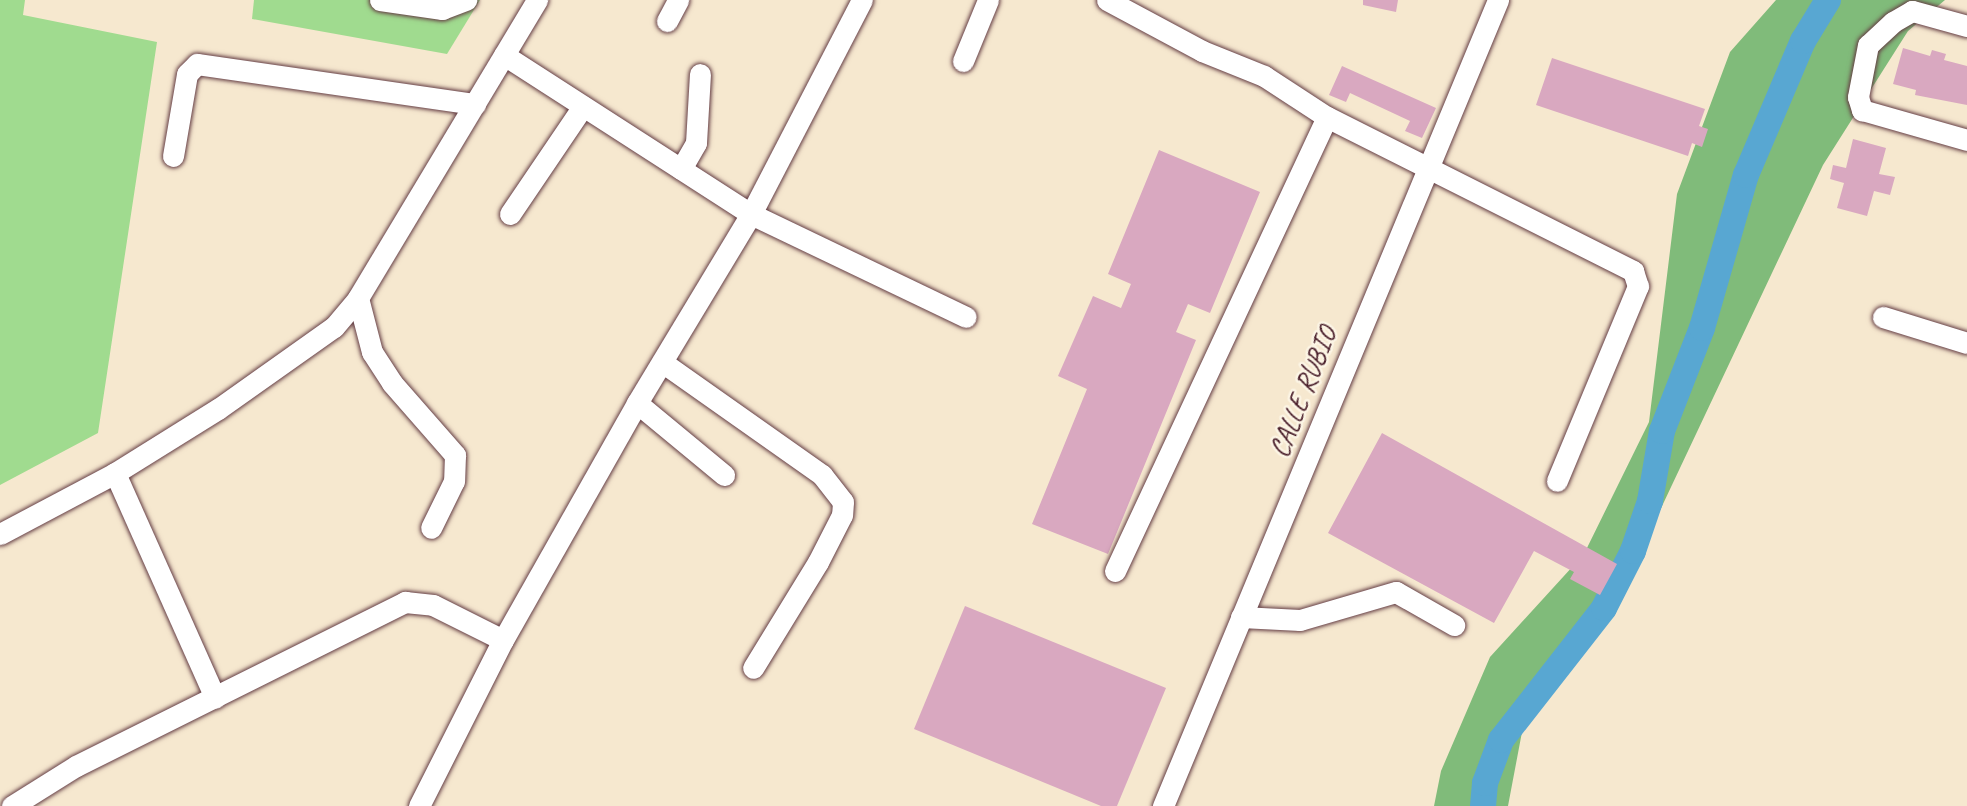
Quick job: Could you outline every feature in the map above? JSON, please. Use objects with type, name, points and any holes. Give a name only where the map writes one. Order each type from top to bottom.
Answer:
[{"type":"street","points":[[380,0],[442,9],[466,0]]},
{"type":"street","points":[[0,534],[115,473],[303,352],[334,327],[358,298],[537,0]]},
{"type":"street","points":[[667,21],[678,0]]},
{"type":"street","points":[[419,806],[503,640],[637,404],[751,214],[862,0]]},
{"type":"street","points":[[963,61],[988,0]]},
{"type":"street","points":[[1108,0],[1202,51],[1264,76],[1327,117],[1625,264],[1636,277],[1638,286],[1557,481]]},
{"type":"street","name":"CALLE RUBIO","points":[[1163,806],[1426,166],[1498,0]]},
{"type":"street","points":[[1967,26],[1912,10],[1893,22],[1868,45],[1858,97],[1862,110],[1967,140]]},
{"type":"street","points":[[504,55],[751,214],[966,317]]},
{"type":"street","points":[[173,156],[187,74],[197,64],[475,104]]},
{"type":"street","points":[[681,169],[696,143],[700,74]]},
{"type":"street","points":[[510,214],[583,106]]},
{"type":"street","points":[[1115,571],[1327,117]]},
{"type":"street","points":[[358,298],[379,362],[455,455],[454,481],[431,528]]},
{"type":"street","points":[[1883,317],[1967,343]]},
{"type":"street","points":[[662,362],[822,475],[843,502],[842,515],[818,562],[752,668]]},
{"type":"street","points":[[637,404],[724,475]]},
{"type":"street","points":[[115,473],[215,698]]},
{"type":"street","points":[[1241,617],[1300,620],[1396,592],[1454,625]]},
{"type":"street","points":[[12,806],[76,766],[405,602],[419,600],[433,605],[503,640]]},
{"type":"green space","points":[[0,0],[25,0],[23,15],[157,42],[98,433],[0,485]]},
{"type":"green space","points":[[254,0],[480,0],[447,54],[252,19]]},
{"type":"green space","points":[[1776,0],[1945,0],[1908,31],[1823,165],[1621,593],[1522,732],[1508,806],[1434,806],[1441,771],[1490,657],[1584,554],[1649,422],[1677,194],[1730,52]]},
{"type":"building","points":[[1363,0],[1398,0],[1396,12],[1363,5]]},
{"type":"building","points":[[1903,48],[1930,56],[1932,50],[1946,54],[1944,60],[1967,66],[1967,105],[1915,95],[1916,90],[1893,84]]},
{"type":"building","points":[[1552,58],[1705,109],[1699,126],[1708,129],[1702,147],[1692,143],[1688,156],[1536,105]]},
{"type":"building","points":[[1342,66],[1436,108],[1422,138],[1405,131],[1410,121],[1350,93],[1346,102],[1329,95]]},
{"type":"building","points":[[1853,139],[1886,148],[1879,174],[1895,177],[1890,195],[1874,191],[1867,216],[1837,208],[1844,183],[1830,179],[1833,165],[1846,168]]},
{"type":"building","points":[[1159,150],[1260,192],[1210,313],[1188,304],[1176,332],[1196,340],[1108,554],[1032,524],[1087,389],[1058,376],[1093,296],[1121,308],[1131,284],[1108,274]]},
{"type":"building","points":[[1382,433],[1617,564],[1600,595],[1570,579],[1574,572],[1534,551],[1494,623],[1328,533]]},
{"type":"building","points":[[965,606],[1166,688],[1117,806],[1101,806],[914,729]]},
{"type":"waterway","points":[[1483,806],[1485,783],[1501,740],[1604,608],[1633,551],[1650,501],[1662,431],[1702,328],[1746,175],[1803,41],[1828,0]]}]
